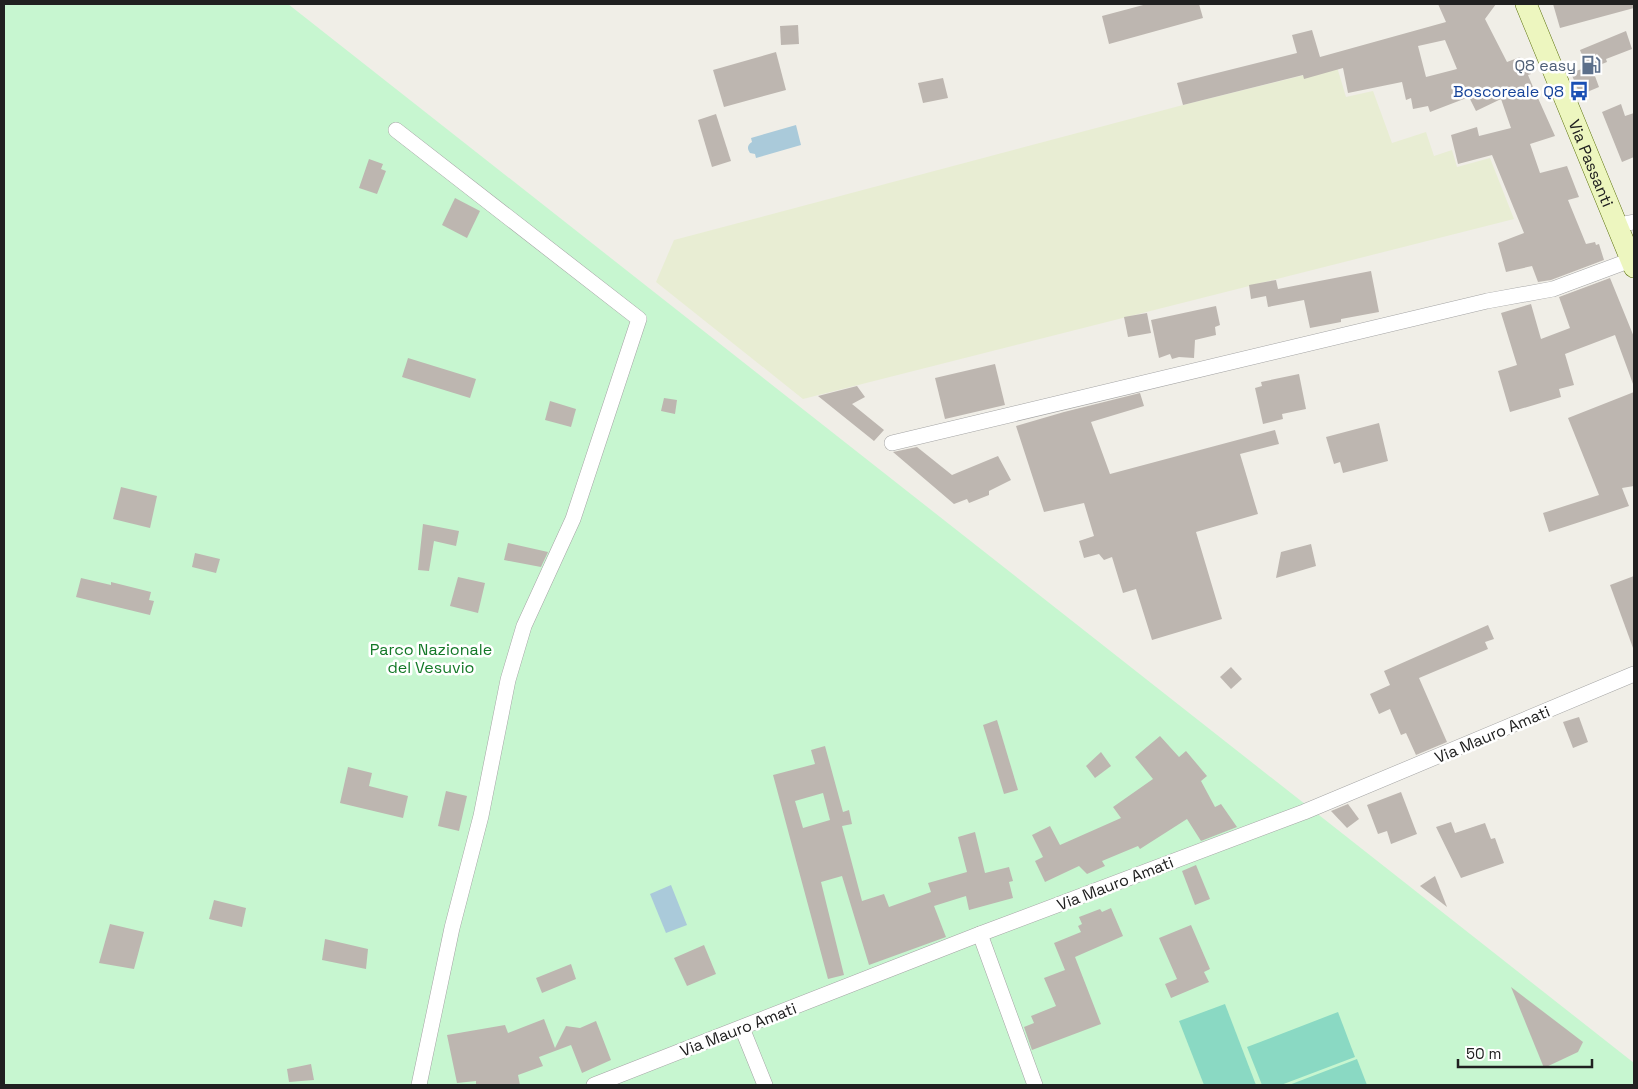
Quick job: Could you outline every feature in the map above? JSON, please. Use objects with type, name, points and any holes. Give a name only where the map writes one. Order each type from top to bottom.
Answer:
[{"type":"main road","name":"Via Passanti","points":[[1526,4],[1626,224],[1633,264]]},
{"type":"street","points":[[396,130],[639,319],[573,519],[524,626],[508,680],[481,816],[452,928],[419,1085]]},
{"type":"street","points":[[892,443],[1487,301],[1553,290],[1633,264]]},
{"type":"street","name":"Via Mauro Amati","points":[[594,1085],[980,934],[1304,812],[1634,674]]},
{"type":"street","points":[[980,934],[1035,1085]]},
{"type":"street","points":[[742,1028],[765,1085]]},
{"type":"green space","name":"Parco Nazionale del Vesuvio","points":[[4,4],[288,4],[1634,1063],[1634,1085],[4,1085]]},
{"type":"green space","points":[[1337,67],[1346,97],[1373,91],[1392,143],[1426,132],[1434,156],[1452,150],[1457,167],[1490,158],[1514,219],[803,399],[656,282],[674,240],[1183,105]]},
{"type":"green space","points":[[1225,1004],[1256,1085],[1204,1085],[1179,1021]]},
{"type":"green space","points":[[1338,1012],[1355,1057],[1281,1085],[1262,1085],[1247,1047]]},
{"type":"green space","points":[[1357,1059],[1367,1085],[1289,1085]]},
{"type":"water","points":[[796,125],[801,145],[756,158],[755,154],[749,152],[748,147],[752,142],[751,138]]},
{"type":"water","points":[[671,885],[687,925],[666,933],[650,894]]},
{"type":"building","points":[[1147,4],[1199,4],[1203,18],[1109,44],[1102,16]]},
{"type":"building","points":[[1438,4],[1496,4],[1485,19],[1507,62],[1520,57],[1523,63],[1525,62],[1531,74],[1528,75],[1555,136],[1530,144],[1540,173],[1567,166],[1579,197],[1568,200],[1586,244],[1595,242],[1596,245],[1599,244],[1604,260],[1551,280],[1538,282],[1532,266],[1506,272],[1498,243],[1524,233],[1492,155],[1458,164],[1451,135],[1477,127],[1479,136],[1511,128],[1501,99],[1476,111],[1469,97],[1430,112],[1428,106],[1413,109],[1411,98],[1406,100],[1402,82],[1348,93],[1343,68],[1304,79],[1303,75],[1183,105],[1177,83],[1297,53],[1292,35],[1312,30],[1320,57],[1446,22]],"holes":[[[1445,40],[1457,69],[1426,77],[1418,46]]]},
{"type":"building","points":[[1553,4],[1633,4],[1634,8],[1560,28]]},
{"type":"building","points":[[798,25],[799,44],[781,45],[780,26]]},
{"type":"building","points":[[1626,31],[1632,49],[1606,59],[1607,62],[1592,68],[1599,87],[1580,95],[1571,73],[1587,67],[1580,50]]},
{"type":"building","points":[[776,52],[786,90],[724,107],[713,70]]},
{"type":"building","points":[[943,78],[948,98],[923,103],[918,83]]},
{"type":"building","points":[[1621,104],[1625,116],[1634,113],[1634,157],[1622,162],[1602,112]]},
{"type":"building","points":[[716,114],[731,161],[712,167],[698,120]]},
{"type":"building","points":[[369,159],[383,164],[381,169],[386,171],[377,194],[359,188]]},
{"type":"building","points":[[455,198],[480,211],[467,238],[442,225]]},
{"type":"building","points":[[1371,271],[1379,312],[1341,319],[1341,322],[1310,328],[1304,300],[1268,307],[1266,296],[1251,299],[1249,285],[1276,280],[1278,289]]},
{"type":"building","points":[[1610,278],[1634,337],[1634,383],[1615,335],[1565,354],[1574,385],[1559,389],[1561,397],[1510,412],[1498,371],[1517,365],[1501,313],[1531,304],[1541,339],[1570,328],[1559,297]]},
{"type":"building","points":[[1216,306],[1220,325],[1215,327],[1216,335],[1195,340],[1194,358],[1179,357],[1172,359],[1170,354],[1159,358],[1151,320]]},
{"type":"building","points":[[1147,313],[1151,333],[1128,337],[1124,317]]},
{"type":"building","points":[[408,358],[476,379],[470,398],[402,377]]},
{"type":"building","points":[[995,364],[1005,405],[945,419],[935,378]]},
{"type":"building","points":[[1299,374],[1306,409],[1282,414],[1283,419],[1263,424],[1255,388],[1262,386],[1261,382]]},
{"type":"building","points":[[857,386],[865,397],[852,404],[884,430],[874,441],[818,396]]},
{"type":"building","points":[[1634,392],[1634,486],[1622,488],[1629,506],[1549,532],[1543,513],[1599,495],[1568,418]]},
{"type":"building","points":[[1140,393],[1144,406],[1091,422],[1110,474],[1275,430],[1279,444],[1240,454],[1258,514],[1196,532],[1222,619],[1152,640],[1136,589],[1123,593],[1112,557],[1104,560],[1099,554],[1084,558],[1079,541],[1094,536],[1084,503],[1044,512],[1016,426]]},
{"type":"building","points":[[664,398],[677,400],[675,414],[661,411]]},
{"type":"building","points":[[550,401],[576,409],[571,427],[545,420]]},
{"type":"building","points":[[1379,423],[1388,461],[1343,473],[1340,462],[1334,464],[1326,437]]},
{"type":"building","points":[[917,447],[952,475],[998,456],[1011,480],[989,491],[989,495],[969,503],[967,499],[954,504],[893,452]]},
{"type":"building","points":[[121,487],[157,496],[150,528],[113,519]]},
{"type":"building","points":[[423,524],[459,531],[456,546],[434,541],[429,571],[418,570]]},
{"type":"building","points":[[508,543],[548,552],[541,567],[504,560]]},
{"type":"building","points":[[1311,544],[1316,566],[1276,578],[1281,552]]},
{"type":"building","points":[[195,553],[220,559],[216,573],[192,567]]},
{"type":"building","points":[[1634,576],[1634,647],[1633,648],[1610,585]]},
{"type":"building","points":[[458,577],[485,583],[478,613],[450,606]]},
{"type":"building","points":[[81,578],[111,585],[111,582],[151,592],[149,600],[154,601],[150,615],[76,597]]},
{"type":"building","points":[[1488,625],[1494,639],[1485,642],[1488,649],[1419,678],[1447,742],[1416,755],[1406,733],[1401,735],[1390,709],[1379,714],[1370,694],[1390,685],[1384,671]]},
{"type":"building","points":[[1231,667],[1242,679],[1231,689],[1220,677]]},
{"type":"building","points":[[1579,717],[1588,742],[1573,748],[1563,722]]},
{"type":"building","points":[[997,720],[1018,790],[1004,794],[983,725]]},
{"type":"building","points":[[1160,736],[1179,757],[1186,751],[1207,776],[1201,781],[1215,807],[1221,804],[1237,827],[1201,841],[1187,819],[1140,849],[1138,846],[1102,861],[1105,866],[1087,874],[1079,866],[1045,882],[1035,861],[1043,857],[1032,835],[1050,826],[1060,845],[1121,818],[1113,807],[1153,779],[1135,757]]},
{"type":"building","points":[[825,746],[843,812],[849,810],[852,824],[842,826],[862,901],[884,894],[889,907],[931,892],[928,883],[967,872],[958,837],[975,832],[985,873],[1009,867],[1013,881],[1009,882],[1013,898],[969,910],[966,896],[934,906],[946,937],[869,965],[842,876],[821,882],[844,975],[828,979],[773,775],[815,764],[811,750]],"holes":[[[823,793],[830,820],[803,828],[795,801]]]},
{"type":"building","points":[[1101,752],[1111,766],[1095,778],[1086,766]]},
{"type":"building","points":[[348,767],[372,773],[369,786],[408,796],[403,818],[340,803]]},
{"type":"building","points":[[446,791],[467,796],[459,831],[438,826]]},
{"type":"building","points":[[1401,792],[1417,834],[1391,844],[1387,831],[1378,834],[1367,805]]},
{"type":"building","points":[[1348,804],[1359,819],[1347,828],[1331,811]]},
{"type":"building","points":[[1451,822],[1455,833],[1485,823],[1491,839],[1495,838],[1504,863],[1461,878],[1436,827]]},
{"type":"building","points":[[1196,865],[1210,899],[1195,905],[1182,871]]},
{"type":"building","points":[[1435,876],[1447,907],[1420,886]]},
{"type":"building","points":[[214,900],[246,908],[242,927],[209,919]]},
{"type":"building","points":[[1111,908],[1123,936],[1075,957],[1101,1024],[1032,1050],[1024,1027],[1034,1023],[1031,1016],[1056,1006],[1044,978],[1065,970],[1054,943],[1081,932],[1078,926],[1082,924],[1079,917],[1100,909],[1102,912]]},
{"type":"building","points":[[110,924],[144,932],[134,969],[99,963]]},
{"type":"building","points":[[1191,925],[1210,969],[1204,972],[1209,982],[1171,998],[1165,984],[1177,979],[1159,938]]},
{"type":"building","points":[[325,939],[368,949],[366,969],[322,960]]},
{"type":"building","points":[[704,945],[716,974],[687,986],[674,958]]},
{"type":"building","points":[[571,964],[576,979],[542,993],[536,978]]},
{"type":"building","points":[[1511,987],[1583,1042],[1578,1052],[1544,1068]]},
{"type":"building","points":[[544,1019],[555,1048],[566,1026],[580,1028],[596,1021],[611,1060],[582,1073],[571,1045],[539,1057],[543,1066],[518,1075],[520,1085],[476,1085],[476,1081],[457,1083],[447,1035],[505,1025],[508,1033]]},
{"type":"building","points":[[311,1064],[314,1080],[289,1082],[287,1069]]},
{"type":"place","name":"Q8 easy","points":[[1591,65]]},
{"type":"place","name":"Boscoreale Q8","points":[[1579,91]]}]
